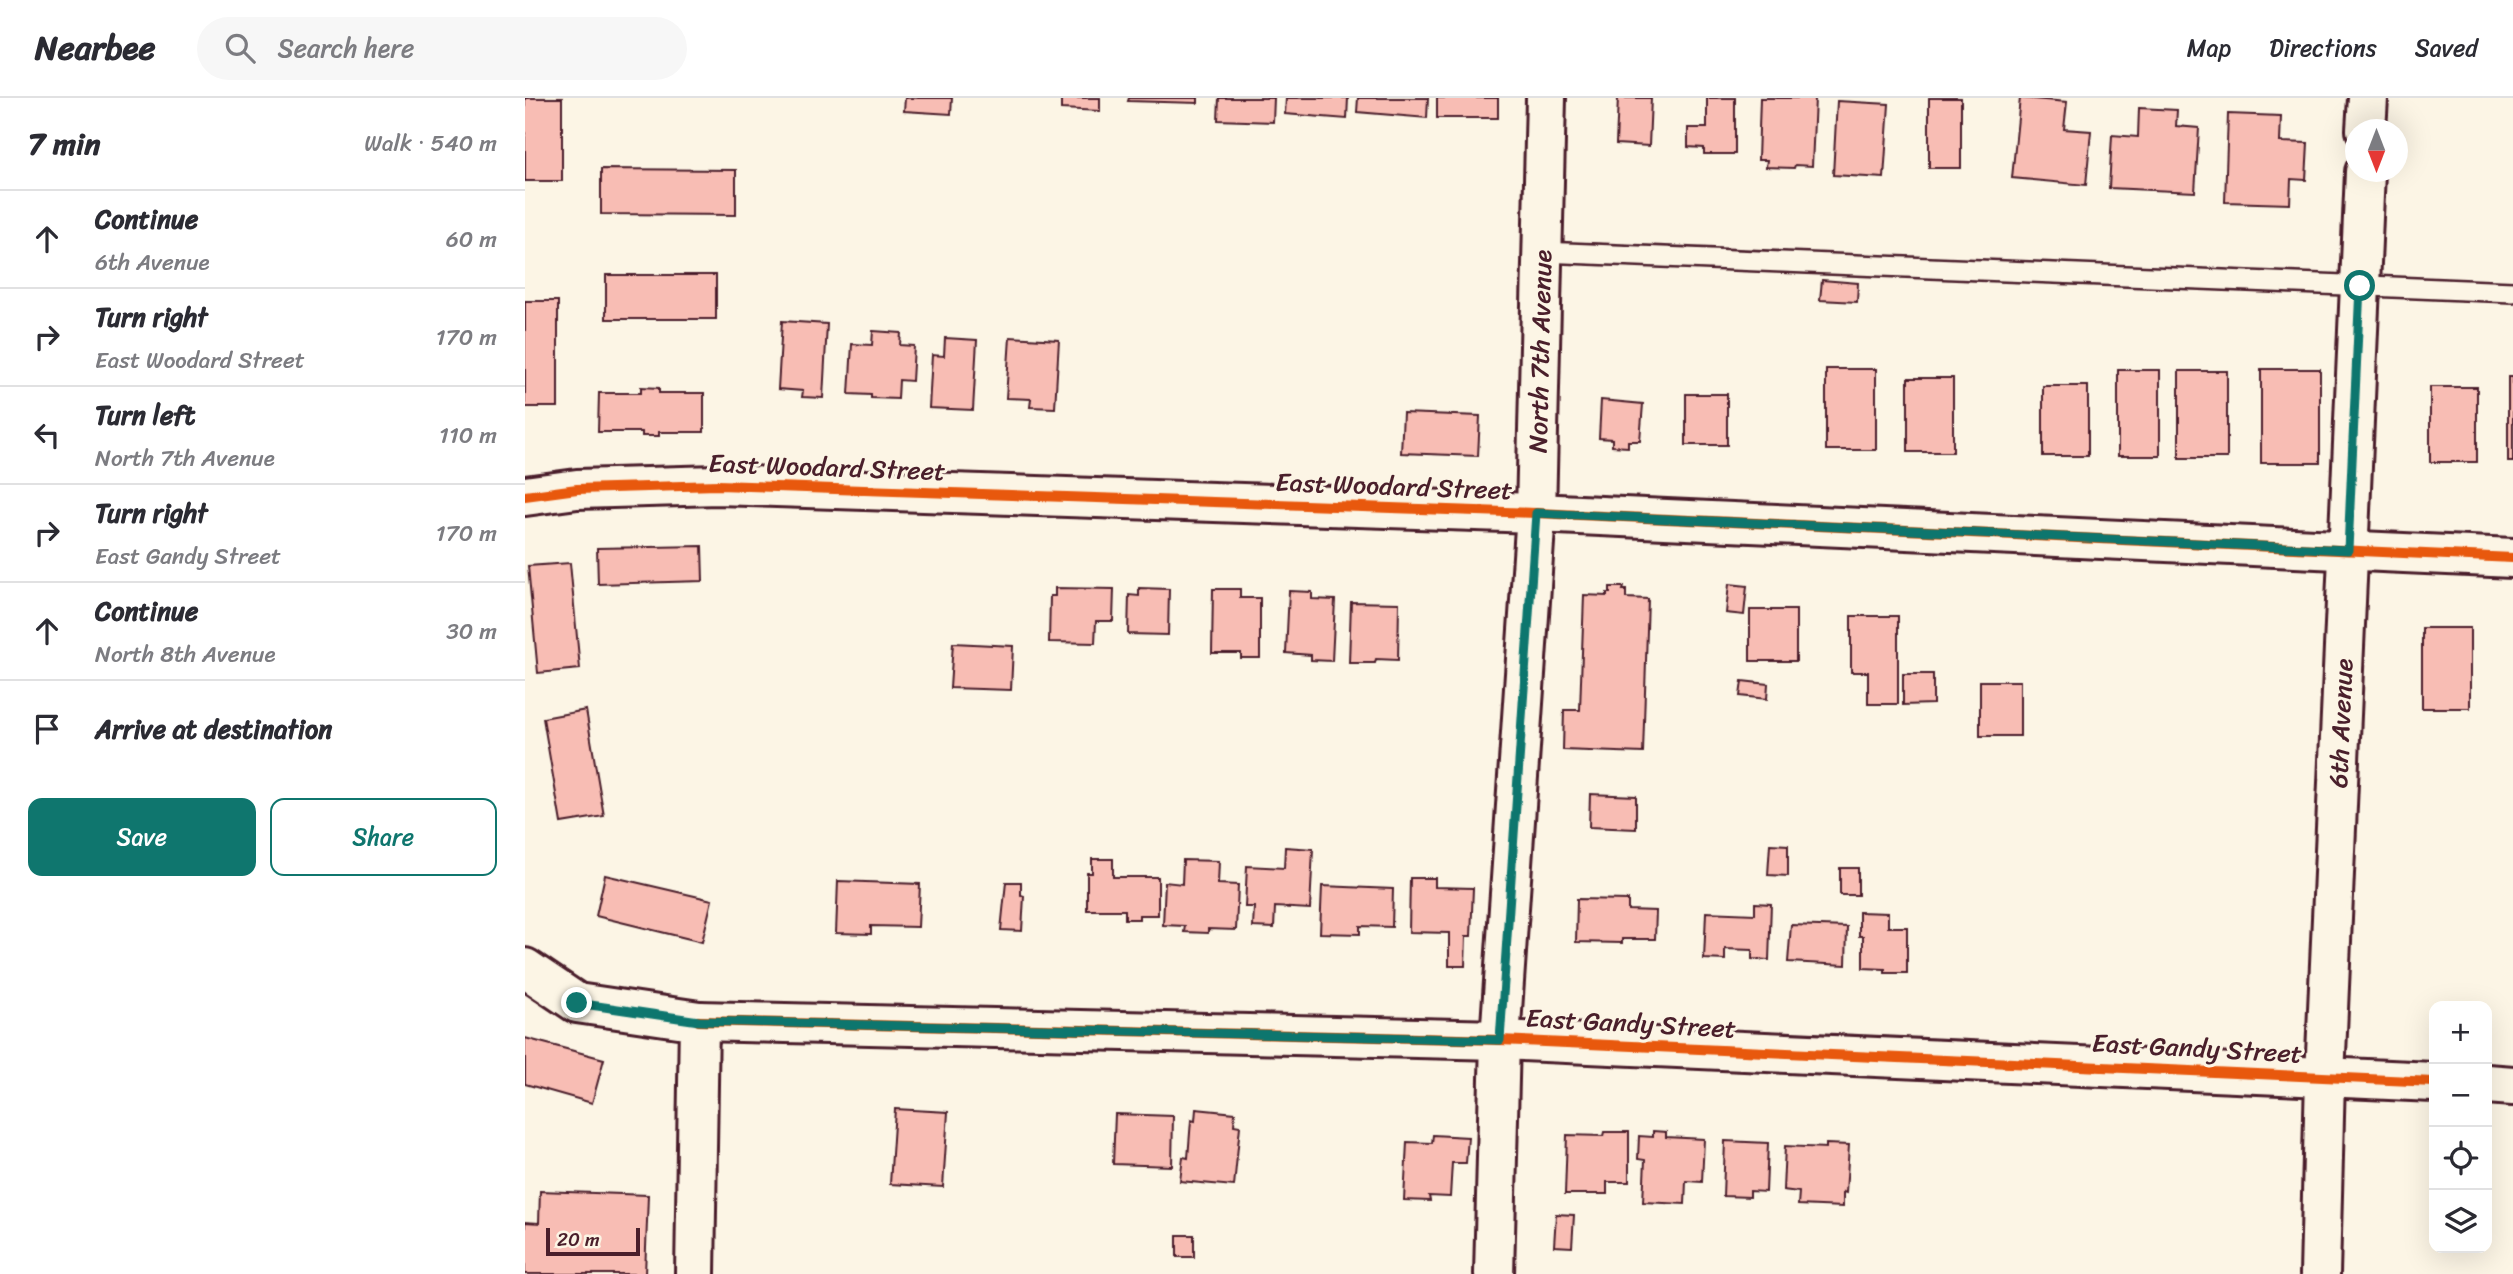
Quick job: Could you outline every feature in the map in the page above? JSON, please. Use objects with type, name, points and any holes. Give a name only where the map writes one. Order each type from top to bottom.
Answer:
[{"type":"street","name":"North 7th Avenue","points":[[1494,1274],[1500,1040],[1536,513],[1546,98]]},
{"type":"street","points":[[2367,119],[2368,98]]},
{"type":"street","name":"6th Avenue","points":[[2320,1274],[2325,1077],[2365,182]]},
{"type":"street","name":"East Woodard Street","points":[[525,496],[577,489],[717,485],[1536,513],[2513,558]]},
{"type":"street","name":"East Gandy Street","points":[[525,968],[577,1003],[699,1021],[1500,1040],[2429,1082]]},
{"type":"street","points":[[695,1274],[699,1021]]},
{"type":"street","points":[[2492,1084],[2513,1086]]},
{"type":"lane","points":[[1542,252],[2513,292]]},
{"type":"building","points":[[525,98],[562,98],[562,181],[525,181]]},
{"type":"building","points":[[905,98],[952,98],[951,114],[904,111]]},
{"type":"building","points":[[1061,98],[1100,98],[1100,111],[1061,109]]},
{"type":"building","points":[[1129,98],[1198,98],[1198,103],[1128,101]]},
{"type":"building","points":[[1219,98],[1274,98],[1273,122],[1218,120]]},
{"type":"building","points":[[1286,98],[1348,98],[1347,119],[1285,114]]},
{"type":"building","points":[[1358,98],[1428,98],[1427,118],[1357,112]]},
{"type":"building","points":[[1437,98],[1498,98],[1498,118],[1437,118]]},
{"type":"building","points":[[1618,98],[1651,98],[1649,146],[1616,144]]},
{"type":"building","points":[[1707,98],[1735,98],[1735,154],[1704,154],[1704,148],[1688,147],[1688,128],[1707,128]]},
{"type":"building","points":[[1760,98],[1815,98],[1812,166],[1766,167],[1767,160],[1758,160]]},
{"type":"building","points":[[1929,98],[1961,98],[1961,168],[1929,168]]},
{"type":"building","points":[[2020,98],[2067,102],[2064,129],[2091,131],[2086,185],[2012,178]]},
{"type":"building","points":[[1837,101],[1889,104],[1884,178],[1833,175]]},
{"type":"building","points":[[2139,108],[2177,110],[2176,126],[2199,128],[2195,192],[2109,188],[2112,135],[2138,137]]},
{"type":"building","points":[[2228,114],[2281,116],[2280,142],[2308,143],[2306,180],[2291,179],[2290,204],[2225,202]]},
{"type":"building","points":[[601,169],[736,170],[736,215],[601,214]]},
{"type":"building","points":[[606,275],[716,275],[716,319],[606,319]]},
{"type":"building","points":[[1822,280],[1858,283],[1857,302],[1820,300]]},
{"type":"building","points":[[525,301],[558,301],[558,407],[525,407]]},
{"type":"building","points":[[782,321],[827,324],[823,398],[802,397],[803,391],[778,389]]},
{"type":"building","points":[[873,331],[901,333],[900,345],[914,346],[912,381],[899,380],[898,399],[849,394],[852,344],[872,345]]},
{"type":"building","points":[[1010,337],[1059,340],[1055,408],[1030,407],[1031,399],[1006,398]]},
{"type":"building","points":[[945,338],[977,340],[973,410],[929,408],[932,355],[944,356]]},
{"type":"building","points":[[1826,369],[1876,369],[1876,450],[1826,450]]},
{"type":"building","points":[[2261,369],[2320,369],[2320,463],[2261,463]]},
{"type":"building","points":[[2118,370],[2160,370],[2160,456],[2118,456]]},
{"type":"building","points":[[2179,371],[2227,371],[2227,458],[2179,458]]},
{"type":"building","points":[[2508,377],[2513,377],[2513,462],[2508,462]]},
{"type":"building","points":[[1908,378],[1953,378],[1953,452],[1908,452]]},
{"type":"building","points":[[2043,386],[2088,386],[2088,456],[2043,456]]},
{"type":"building","points":[[641,387],[659,388],[659,393],[704,393],[704,432],[659,432],[659,436],[642,436],[642,432],[598,432],[599,393],[641,393]]},
{"type":"building","points":[[2430,387],[2477,387],[2477,462],[2430,462]]},
{"type":"building","points":[[1686,394],[1727,394],[1727,445],[1686,445]]},
{"type":"building","points":[[1601,400],[1643,404],[1640,441],[1628,441],[1628,447],[1612,446],[1612,439],[1599,438]]},
{"type":"building","points":[[1403,413],[1480,416],[1478,456],[1401,453]]},
{"type":"building","points":[[702,546],[703,581],[598,584],[597,548]]},
{"type":"building","points":[[570,563],[580,669],[538,673],[528,566]]},
{"type":"building","points":[[1729,584],[1747,586],[1744,615],[1726,613]]},
{"type":"building","points":[[1610,587],[1624,587],[1626,598],[1648,599],[1643,753],[1563,750],[1564,710],[1580,710],[1584,595],[1607,596]]},
{"type":"building","points":[[1055,588],[1114,589],[1113,621],[1096,621],[1095,643],[1049,642],[1050,596],[1055,596]]},
{"type":"building","points":[[1139,588],[1169,589],[1168,635],[1128,634],[1129,595],[1139,596]]},
{"type":"building","points":[[1213,589],[1240,589],[1240,598],[1260,598],[1260,658],[1241,658],[1241,653],[1212,653]]},
{"type":"building","points":[[1289,591],[1312,592],[1312,599],[1335,600],[1332,661],[1311,660],[1311,655],[1286,653]]},
{"type":"building","points":[[1351,602],[1399,603],[1398,660],[1376,659],[1375,663],[1349,663]]},
{"type":"building","points":[[1750,610],[1796,610],[1796,661],[1750,661]]},
{"type":"building","points":[[1851,616],[1898,616],[1898,704],[1868,704],[1868,672],[1851,672]]},
{"type":"building","points":[[2422,628],[2470,628],[2470,708],[2422,708]]},
{"type":"building","points":[[953,643],[1013,646],[1011,690],[950,688]]},
{"type":"building","points":[[1903,674],[1933,674],[1933,704],[1903,705]]},
{"type":"building","points":[[1742,681],[1768,684],[1767,699],[1740,696]]},
{"type":"building","points":[[1980,681],[2020,681],[2020,736],[1980,736]]},
{"type":"building","points":[[586,710],[604,816],[561,823],[543,718]]},
{"type":"building","points":[[1590,794],[1636,796],[1636,829],[1589,827]]},
{"type":"building","points":[[1770,844],[1788,845],[1788,876],[1768,875]]},
{"type":"building","points":[[1285,847],[1313,849],[1310,909],[1275,907],[1274,928],[1253,927],[1254,907],[1245,907],[1247,866],[1284,868]]},
{"type":"building","points":[[1092,859],[1113,859],[1113,877],[1158,877],[1158,915],[1139,915],[1139,919],[1125,919],[1125,910],[1087,910],[1087,873],[1092,873]]},
{"type":"building","points":[[1183,860],[1219,861],[1218,884],[1238,885],[1236,930],[1184,932],[1185,926],[1163,925],[1165,882],[1182,884]]},
{"type":"building","points":[[1840,868],[1858,868],[1858,895],[1840,895]]},
{"type":"building","points":[[605,875],[712,900],[702,942],[596,916]]},
{"type":"building","points":[[1410,878],[1435,878],[1435,887],[1473,888],[1471,936],[1466,936],[1465,966],[1449,966],[1449,933],[1409,932]]},
{"type":"building","points":[[838,881],[920,884],[918,927],[871,926],[871,934],[836,933]]},
{"type":"building","points":[[1006,882],[1021,882],[1021,895],[1024,896],[1022,931],[1001,930]]},
{"type":"building","points":[[1322,886],[1393,889],[1392,927],[1360,926],[1360,934],[1320,933]]},
{"type":"building","points":[[1577,899],[1628,900],[1628,910],[1656,911],[1655,939],[1622,939],[1622,943],[1576,942]]},
{"type":"building","points":[[1755,903],[1771,904],[1769,960],[1752,959],[1752,950],[1725,949],[1725,960],[1704,959],[1706,912],[1755,914]]},
{"type":"building","points":[[1859,912],[1888,913],[1888,927],[1907,927],[1907,973],[1885,973],[1885,969],[1863,968],[1863,936],[1859,936]]},
{"type":"building","points":[[1791,925],[1847,927],[1846,965],[1788,962]]},
{"type":"building","points":[[525,1038],[604,1059],[592,1103],[525,1084]]},
{"type":"building","points":[[895,1109],[948,1112],[943,1187],[890,1184]]},
{"type":"building","points":[[1196,1109],[1235,1113],[1234,1125],[1240,1126],[1234,1186],[1180,1181],[1183,1157],[1188,1158],[1191,1120],[1195,1121]]},
{"type":"building","points":[[1115,1114],[1173,1116],[1172,1166],[1113,1164]]},
{"type":"building","points":[[1653,1131],[1666,1132],[1666,1137],[1704,1139],[1702,1182],[1686,1181],[1685,1204],[1643,1202],[1645,1160],[1638,1159],[1639,1136],[1653,1137]]},
{"type":"building","points":[[1604,1132],[1629,1132],[1629,1182],[1607,1182],[1607,1194],[1565,1194],[1567,1135],[1603,1136]]},
{"type":"building","points":[[1433,1135],[1468,1137],[1466,1163],[1452,1163],[1450,1197],[1429,1196],[1430,1201],[1404,1200],[1407,1142],[1432,1143]]},
{"type":"building","points":[[1725,1141],[1768,1143],[1766,1192],[1750,1191],[1750,1197],[1723,1196]]},
{"type":"building","points":[[1826,1144],[1849,1145],[1843,1207],[1798,1205],[1799,1192],[1783,1190],[1785,1146],[1826,1148]]},
{"type":"building","points":[[540,1191],[648,1195],[645,1274],[525,1274],[525,1222],[539,1223]]},
{"type":"building","points":[[1556,1214],[1574,1215],[1572,1247],[1554,1246]]},
{"type":"building","points":[[1177,1235],[1194,1235],[1194,1257],[1177,1257]]},
{"type":"cycle path","points":[[525,496],[577,489],[718,485],[1536,513],[2513,558]]},
{"type":"cycle path","points":[[699,1021],[1500,1040],[2429,1082]]},
{"type":"route","points":[[577,1003],[699,1021],[1500,1040],[1536,513],[2348,550],[2360,286]]}]
